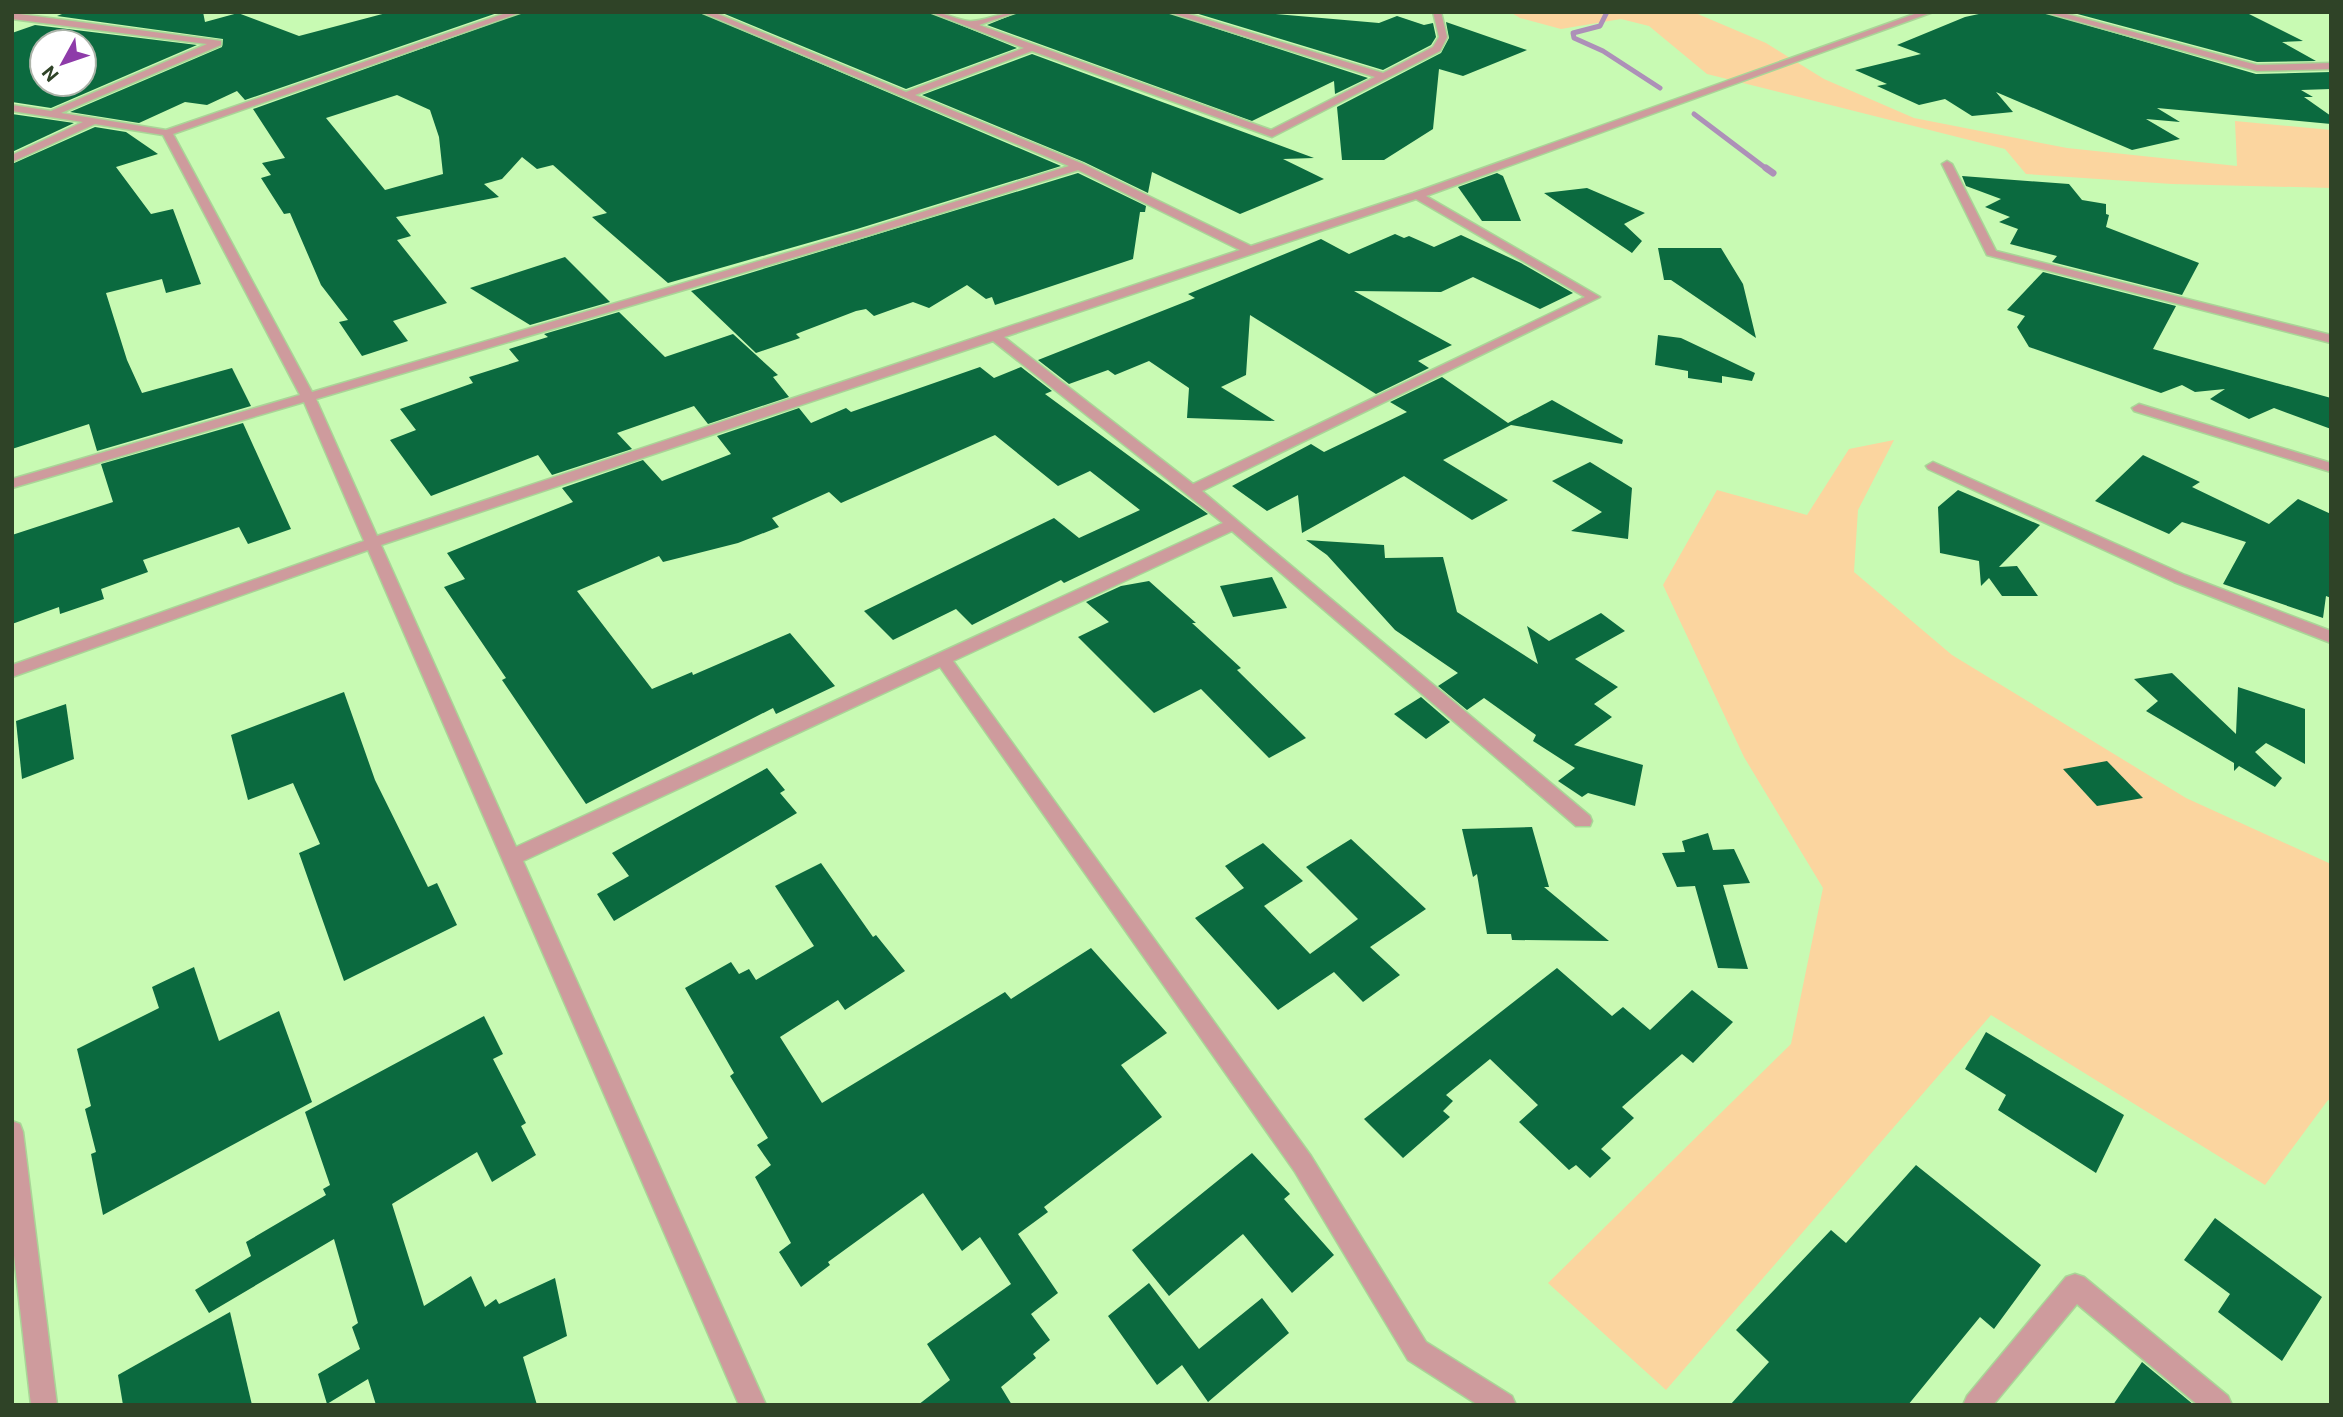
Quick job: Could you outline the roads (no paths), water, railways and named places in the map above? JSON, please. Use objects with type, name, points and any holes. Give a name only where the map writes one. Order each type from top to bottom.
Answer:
[{"type":"street","points":[[12,108],[55,112],[167,133],[519,12]]},
{"type":"street","points":[[705,12],[1079,166],[1251,250]]},
{"type":"street","points":[[934,12],[1029,49],[1272,134],[1437,49],[1443,37],[1435,14]]},
{"type":"street","points":[[971,26],[1013,12]]},
{"type":"street","points":[[1172,12],[1385,77]]},
{"type":"street","points":[[12,671],[372,543],[1417,195],[1929,12]]},
{"type":"street","points":[[2048,12],[2257,68],[2331,66]]},
{"type":"street","points":[[12,16],[218,44],[55,112]]},
{"type":"street","points":[[906,95],[1029,49]]},
{"type":"street","points":[[12,159],[97,120]]},
{"type":"street","points":[[167,133],[308,397],[753,1405]]},
{"type":"street","points":[[1947,164],[1991,253],[2331,339]]},
{"type":"street","points":[[12,484],[862,234],[1079,166]]},
{"type":"street","points":[[1191,491],[1594,297],[1417,195]]},
{"type":"street","points":[[996,337],[1234,524],[1583,821]]},
{"type":"street","points":[[2139,408],[2331,468]]},
{"type":"street","points":[[1933,466],[2172,576],[2243,606],[2331,637]]},
{"type":"street","points":[[511,858],[1234,524]]},
{"type":"street","points":[[944,660],[1303,1164],[1416,1351],[1503,1405]]},
{"type":"street","points":[[12,1132],[44,1405]]},
{"type":"street","points":[[1976,1405],[2075,1286],[2220,1405]]},
{"type":"waterway","points":[[1607,12],[1600,26],[1573,33],[1574,38],[1603,51],[1660,88]]},
{"type":"waterway","points":[[1694,114],[1768,170]]},
{"type":"waterway","points":[[1766,168],[1773,173]]}]
